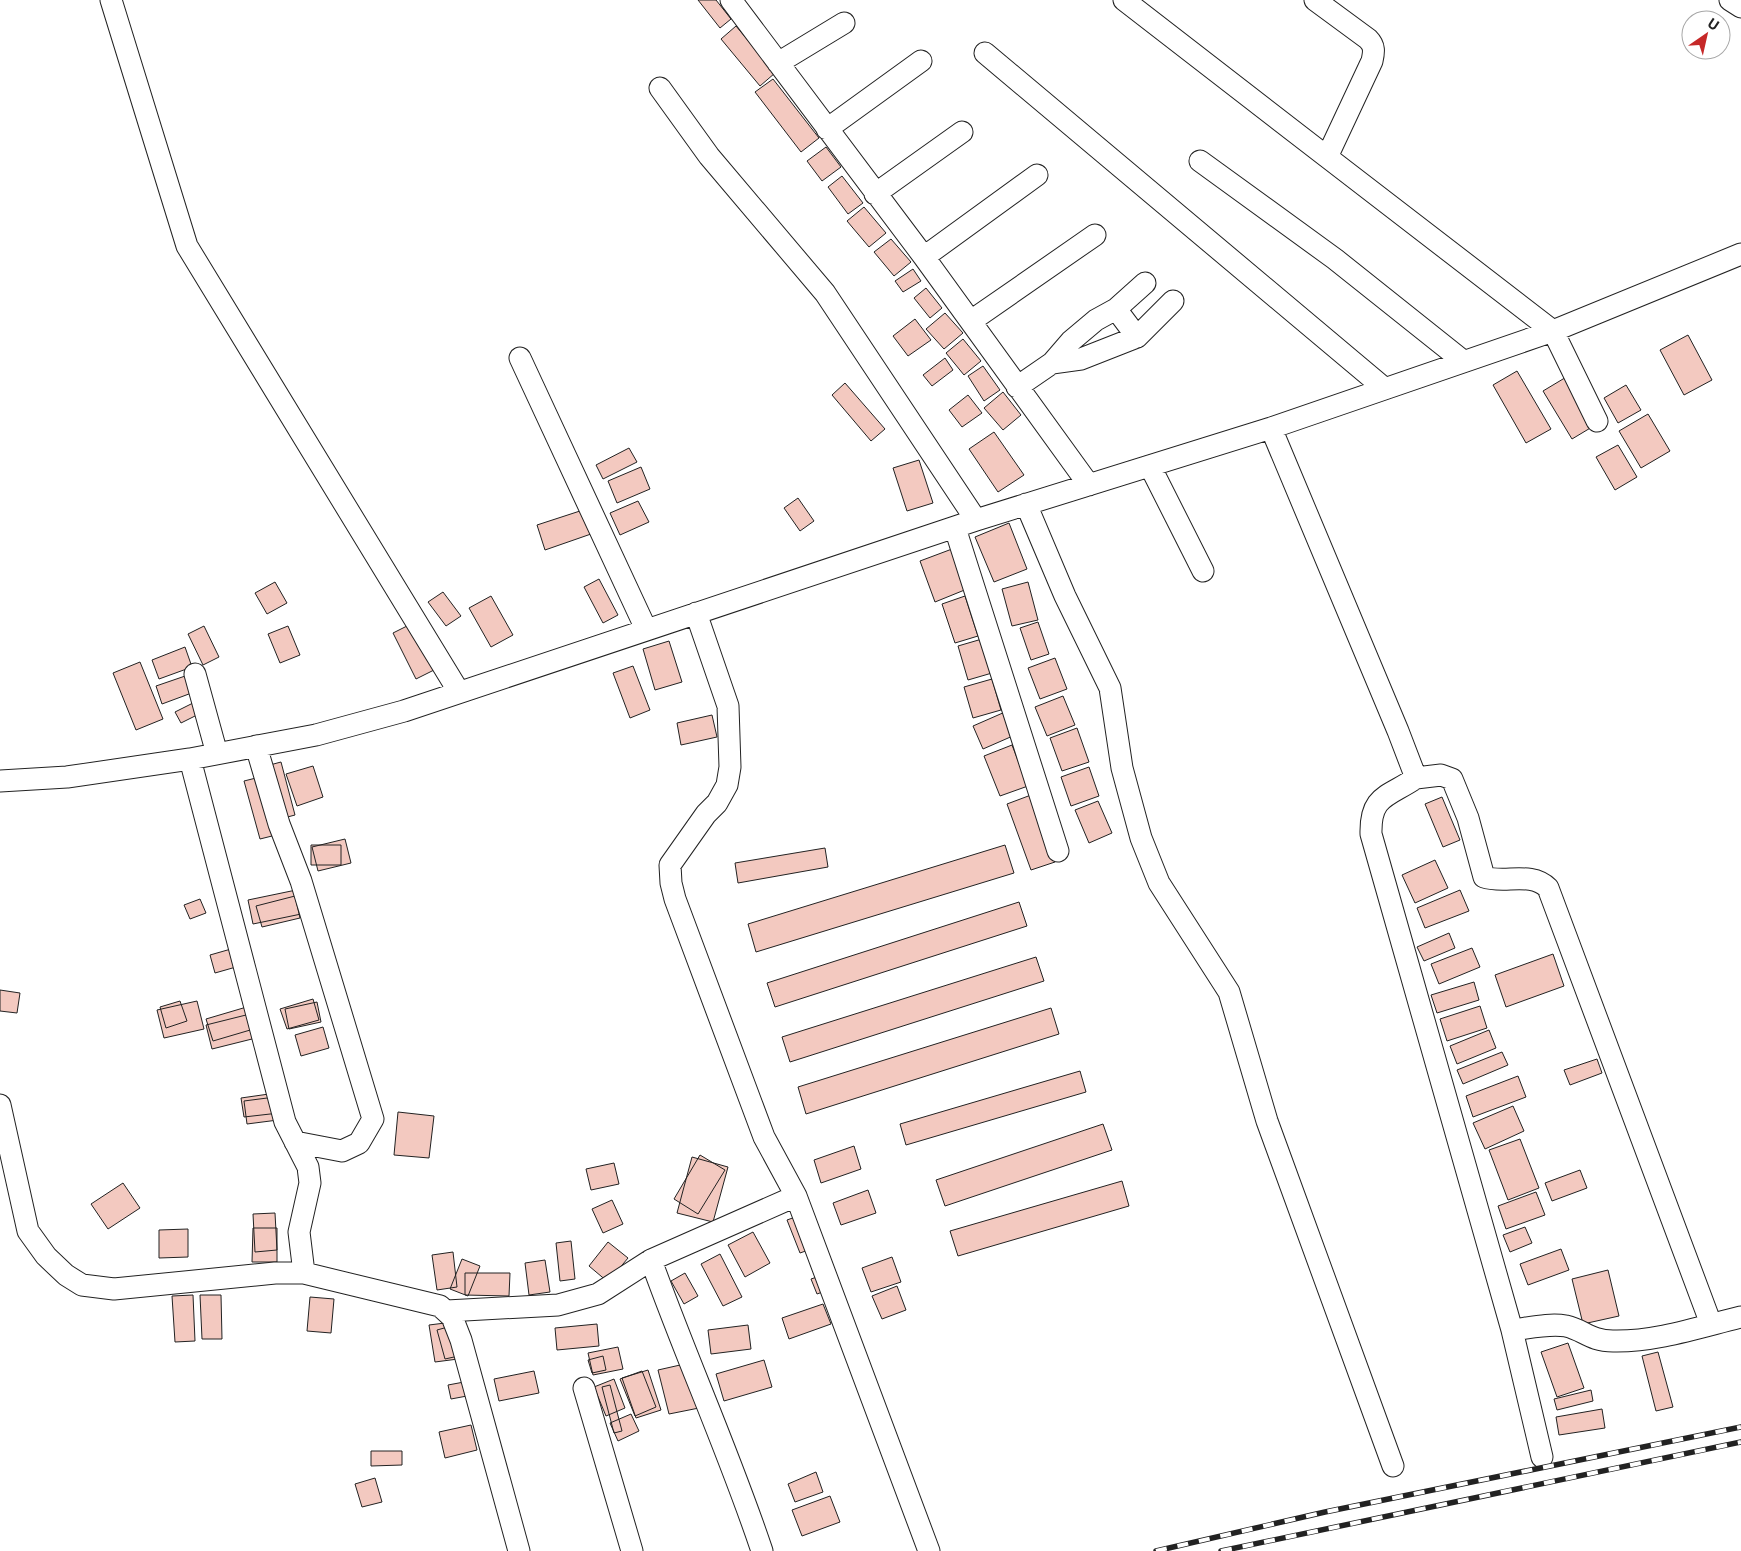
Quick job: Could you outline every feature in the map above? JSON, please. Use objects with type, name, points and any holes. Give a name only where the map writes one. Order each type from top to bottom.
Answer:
[{"type":"street","points":[[111,0],[187,246],[459,692]]},
{"type":"street","points":[[732,0],[875,194],[924,256],[1089,485]]},
{"type":"street","points":[[1124,0],[1553,331],[1596,421]]},
{"type":"street","points":[[1315,0],[1368,39],[1373,44],[1374,52],[1372,61],[1327,157]]},
{"type":"street","points":[[1730,0],[1741,7]]},
{"type":"street","points":[[778,63],[844,23]]},
{"type":"street","points":[[985,53],[1384,388]]},
{"type":"street","points":[[827,129],[921,61]]},
{"type":"street","points":[[660,88],[709,156],[825,293],[976,520]]},
{"type":"street","points":[[875,194],[962,132]]},
{"type":"street","points":[[1200,161],[1335,259],[1463,361]]},
{"type":"street","points":[[924,256],[1037,175]]},
{"type":"street","points":[[971,321],[1094,235]]},
{"type":"street","points":[[0,781],[67,777],[190,759],[316,735],[404,711],[976,520],[1271,428],[1553,331],[1741,254]]},
{"type":"street","points":[[1017,387],[1052,363],[1071,341],[1096,320],[1116,309],[1145,283]]},
{"type":"street","points":[[1052,363],[1081,359],[1136,337],[1172,301]]},
{"type":"street","points":[[1116,309],[1136,337]]},
{"type":"street","points":[[520,358],[646,629]]},
{"type":"street","points":[[1271,428],[1416,778]]},
{"type":"street","points":[[1150,466],[1203,571]]},
{"type":"street","points":[[1026,504],[1069,604],[1110,688],[1122,768],[1140,838],[1155,874],[1229,992],[1267,1121],[1393,1466]]},
{"type":"street","points":[[954,528],[1058,851]]},
{"type":"street","points":[[696,613],[728,706],[730,767],[727,785],[717,803],[706,814],[670,865],[671,883],[675,899],[764,1137],[796,1196],[929,1551]]},
{"type":"street","points":[[195,674],[217,754]]},
{"type":"street","points":[[256,746],[279,824],[301,881],[373,1119],[359,1144],[342,1151],[295,1142]]},
{"type":"street","points":[[190,759],[285,1122],[308,1167],[310,1183],[298,1232],[304,1274]]},
{"type":"street","points":[[1542,1457],[1512,1330],[1371,834],[1373,810],[1379,801],[1416,778],[1441,775],[1452,779],[1468,818],[1484,877],[1533,879],[1541,881],[1548,888],[1711,1324]]},
{"type":"street","points":[[0,1105],[28,1231],[46,1256],[66,1275],[82,1285],[114,1289],[275,1273],[304,1274],[428,1302],[447,1311],[452,1317],[461,1340],[519,1551]]},
{"type":"street","points":[[447,1311],[558,1305],[598,1294],[651,1260],[796,1196]]},
{"type":"street","points":[[651,1260],[672,1319],[693,1365],[740,1486],[762,1551]]},
{"type":"street","points":[[1512,1330],[1566,1326],[1590,1338],[1613,1341],[1636,1340],[1741,1317]]},
{"type":"street","points":[[584,1388],[632,1551]]},
{"type":"building","points":[[698,0],[716,0],[731,19],[720,28]]},
{"type":"building","points":[[736,26],[775,73],[760,86],[721,39]]},
{"type":"building","points":[[773,79],[819,138],[801,152],[755,92]]},
{"type":"building","points":[[826,147],[841,167],[822,181],[807,161]]},
{"type":"building","points":[[842,176],[863,203],[848,214],[828,187]]},
{"type":"building","points":[[864,207],[886,233],[869,247],[847,221]]},
{"type":"building","points":[[891,239],[911,262],[894,276],[874,252]]},
{"type":"building","points":[[913,269],[921,281],[903,292],[895,281]]},
{"type":"building","points":[[926,288],[942,308],[930,318],[914,298]]},
{"type":"building","points":[[945,313],[963,333],[944,349],[926,329]]},
{"type":"building","points":[[915,319],[931,340],[908,356],[893,336]]},
{"type":"building","points":[[1688,335],[1712,380],[1684,395],[1660,350]]},
{"type":"building","points":[[963,339],[981,361],[964,375],[946,353]]},
{"type":"building","points":[[945,358],[953,370],[932,386],[923,375]]},
{"type":"building","points":[[983,366],[1000,390],[984,401],[968,376]]},
{"type":"building","points":[[1517,371],[1551,429],[1526,443],[1493,385]]},
{"type":"building","points":[[1568,376],[1597,424],[1572,439],[1543,391]]},
{"type":"building","points":[[845,383],[885,429],[871,441],[832,395]]},
{"type":"building","points":[[1626,385],[1641,410],[1618,423],[1604,398]]},
{"type":"building","points":[[1003,392],[1021,415],[1003,430],[984,408]]},
{"type":"building","points":[[968,395],[982,413],[962,427],[949,410]]},
{"type":"building","points":[[1648,414],[1670,451],[1641,468],[1619,431]]},
{"type":"building","points":[[994,432],[1024,475],[998,492],[969,449]]},
{"type":"building","points":[[1618,445],[1637,477],[1615,490],[1596,457]]},
{"type":"building","points":[[629,448],[637,462],[603,479],[596,465]]},
{"type":"building","points":[[919,460],[933,503],[907,511],[893,468]]},
{"type":"building","points":[[641,467],[650,489],[617,503],[608,481]]},
{"type":"building","points":[[798,498],[814,521],[800,531],[784,508]]},
{"type":"building","points":[[638,501],[649,522],[620,535],[610,513]]},
{"type":"building","points":[[583,510],[591,534],[545,550],[537,525]]},
{"type":"building","points":[[1009,523],[1027,569],[994,582],[975,537]]},
{"type":"building","points":[[952,549],[967,589],[935,602],[920,561]]},
{"type":"building","points":[[599,579],[618,615],[603,623],[584,587]]},
{"type":"building","points":[[275,582],[287,603],[267,614],[255,593]]},
{"type":"building","points":[[1028,582],[1038,620],[1012,626],[1002,589]]},
{"type":"building","points":[[443,592],[461,616],[446,626],[428,602]]},
{"type":"building","points":[[491,596],[513,635],[491,647],[469,608]]},
{"type":"building","points":[[965,596],[978,636],[955,643],[942,604]]},
{"type":"building","points":[[1038,622],[1049,654],[1031,660],[1020,628]]},
{"type":"building","points":[[413,623],[436,669],[416,679],[393,633]]},
{"type":"building","points":[[204,626],[219,657],[203,665],[188,634]]},
{"type":"building","points":[[288,626],[300,655],[280,663],[268,634]]},
{"type":"building","points":[[982,639],[992,673],[968,680],[958,646]]},
{"type":"building","points":[[669,641],[682,682],[655,690],[643,649]]},
{"type":"building","points":[[185,647],[192,667],[159,679],[152,660]]},
{"type":"building","points":[[1055,658],[1067,689],[1040,699],[1028,668]]},
{"type":"building","points":[[140,662],[163,719],[136,730],[113,673]]},
{"type":"building","points":[[633,666],[650,710],[630,718],[613,673]]},
{"type":"building","points":[[191,674],[197,691],[162,704],[156,686]]},
{"type":"building","points":[[992,679],[1001,710],[973,718],[964,687]]},
{"type":"building","points":[[1063,696],[1075,725],[1047,736],[1035,707]]},
{"type":"building","points":[[197,701],[203,712],[181,723],[175,712]]},
{"type":"building","points":[[1005,712],[1015,735],[983,749],[973,726]]},
{"type":"building","points":[[712,715],[717,737],[681,745],[677,723]]},
{"type":"building","points":[[1077,728],[1089,762],[1062,771],[1050,738]]},
{"type":"building","points":[[1012,745],[1028,786],[1000,796],[984,756]]},
{"type":"building","points":[[281,762],[295,815],[280,819],[266,766]]},
{"type":"building","points":[[313,766],[323,797],[297,806],[286,774]]},
{"type":"building","points":[[1089,767],[1099,796],[1071,806],[1061,777]]},
{"type":"building","points":[[260,777],[276,835],[260,839],[244,781]]},
{"type":"building","points":[[1031,795],[1055,862],[1031,870],[1007,804]]},
{"type":"building","points":[[1442,797],[1460,840],[1443,847],[1425,804]]},
{"type":"building","points":[[1098,801],[1112,833],[1089,843],[1075,810]]},
{"type":"building","points":[[345,839],[351,863],[318,871],[312,847]]},
{"type":"building","points":[[311,845],[341,845],[341,865],[311,865]]},
{"type":"building","points":[[1005,845],[1014,873],[756,952],[748,924]]},
{"type":"building","points":[[825,848],[828,867],[738,883],[735,863]]},
{"type":"building","points":[[1435,860],[1448,888],[1415,903],[1402,875]]},
{"type":"building","points":[[301,889],[306,913],[253,924],[248,900]]},
{"type":"building","points":[[1460,890],[1469,911],[1425,928],[1417,908]]},
{"type":"building","points":[[295,896],[300,918],[262,927],[256,906]]},
{"type":"building","points":[[200,899],[206,913],[190,919],[184,905]]},
{"type":"building","points":[[1019,902],[1027,926],[775,1007],[767,983]]},
{"type":"building","points":[[1449,933],[1455,948],[1424,961],[1417,947]]},
{"type":"building","points":[[1472,948],[1480,967],[1439,984],[1431,964]]},
{"type":"building","points":[[231,949],[236,967],[215,973],[210,955]]},
{"type":"building","points":[[1553,954],[1564,986],[1506,1007],[1495,975]]},
{"type":"building","points":[[1036,957],[1044,981],[790,1062],[782,1037]]},
{"type":"building","points":[[1474,982],[1479,1000],[1437,1013],[1431,995]]},
{"type":"building","points":[[0,990],[20,993],[17,1013],[0,1011]]},
{"type":"building","points":[[313,999],[319,1020],[287,1029],[280,1009]]},
{"type":"building","points":[[180,1001],[187,1021],[166,1028],[160,1007]]},
{"type":"building","points":[[197,1001],[204,1029],[164,1038],[157,1010]]},
{"type":"building","points":[[317,1002],[321,1022],[289,1029],[285,1009]]},
{"type":"building","points":[[250,1006],[257,1028],[213,1041],[206,1019]]},
{"type":"building","points":[[1480,1006],[1487,1028],[1447,1041],[1440,1019]]},
{"type":"building","points":[[1051,1008],[1059,1034],[806,1114],[798,1087]]},
{"type":"building","points":[[250,1014],[256,1038],[212,1049],[206,1025]]},
{"type":"building","points":[[323,1027],[329,1048],[301,1056],[295,1035]]},
{"type":"building","points":[[1489,1030],[1496,1048],[1457,1064],[1450,1046]]},
{"type":"building","points":[[1502,1052],[1508,1065],[1463,1084],[1457,1070]]},
{"type":"building","points":[[1597,1059],[1602,1073],[1570,1085],[1564,1070]]},
{"type":"building","points":[[1080,1071],[1086,1092],[906,1145],[900,1124]]},
{"type":"building","points":[[1518,1076],[1526,1097],[1473,1117],[1466,1096]]},
{"type":"building","points":[[276,1093],[279,1113],[244,1117],[241,1098]]},
{"type":"building","points":[[275,1097],[278,1120],[247,1124],[244,1101]]},
{"type":"building","points":[[1513,1106],[1524,1131],[1485,1149],[1473,1123]]},
{"type":"building","points":[[398,1112],[434,1116],[429,1158],[394,1155]]},
{"type":"building","points":[[1103,1124],[1112,1150],[945,1206],[936,1180]]},
{"type":"building","points":[[1520,1139],[1539,1188],[1508,1200],[1489,1150]]},
{"type":"building","points":[[854,1146],[861,1169],[821,1183],[814,1160]]},
{"type":"building","points":[[700,1155],[725,1170],[698,1214],[674,1199]]},
{"type":"building","points":[[692,1157],[728,1167],[713,1222],[677,1213]]},
{"type":"building","points":[[614,1163],[619,1184],[591,1190],[586,1169]]},
{"type":"building","points":[[1580,1170],[1587,1188],[1552,1201],[1545,1183]]},
{"type":"building","points":[[1122,1181],[1129,1206],[958,1256],[950,1231]]},
{"type":"building","points":[[123,1183],[140,1208],[108,1229],[91,1204]]},
{"type":"building","points":[[868,1190],[876,1213],[841,1225],[833,1203]]},
{"type":"building","points":[[1536,1192],[1545,1215],[1506,1229],[1498,1206]]},
{"type":"building","points":[[612,1200],[623,1224],[603,1233],[592,1209]]},
{"type":"building","points":[[275,1213],[277,1250],[255,1252],[253,1214]]},
{"type":"building","points":[[801,1215],[814,1248],[800,1253],[787,1220]]},
{"type":"building","points":[[1525,1227],[1532,1243],[1510,1252],[1503,1235]]},
{"type":"building","points":[[253,1228],[277,1228],[277,1262],[252,1262]]},
{"type":"building","points":[[188,1229],[188,1257],[159,1258],[159,1230]]},
{"type":"building","points":[[753,1232],[770,1263],[745,1277],[728,1245]]},
{"type":"building","points":[[571,1241],[575,1279],[560,1281],[556,1243]]},
{"type":"building","points":[[608,1242],[628,1258],[608,1282],[589,1266]]},
{"type":"building","points":[[1561,1249],[1569,1270],[1528,1285],[1520,1264]]},
{"type":"building","points":[[453,1252],[457,1287],[437,1290],[432,1255]]},
{"type":"building","points":[[720,1254],[742,1297],[723,1306],[701,1264]]},
{"type":"building","points":[[892,1257],[901,1282],[871,1292],[862,1268]]},
{"type":"building","points":[[462,1259],[480,1266],[468,1296],[450,1289]]},
{"type":"building","points":[[545,1260],[550,1292],[529,1295],[525,1263]]},
{"type":"building","points":[[1608,1270],[1619,1316],[1583,1324],[1572,1279]]},
{"type":"building","points":[[465,1273],[510,1273],[509,1296],[465,1295]]},
{"type":"building","points":[[685,1273],[698,1296],[684,1304],[671,1281]]},
{"type":"building","points":[[823,1275],[828,1290],[817,1294],[811,1279]]},
{"type":"building","points":[[897,1286],[906,1310],[882,1319],[872,1296]]},
{"type":"building","points":[[193,1295],[195,1341],[175,1342],[172,1296]]},
{"type":"building","points":[[200,1295],[221,1295],[222,1339],[202,1339]]},
{"type":"building","points":[[310,1297],[334,1299],[331,1333],[307,1331]]},
{"type":"building","points":[[823,1304],[831,1324],[789,1339],[782,1318]]},
{"type":"building","points":[[453,1322],[458,1359],[435,1362],[429,1325]]},
{"type":"building","points":[[597,1324],[599,1346],[557,1350],[555,1328]]},
{"type":"building","points":[[455,1325],[463,1355],[445,1359],[437,1330]]},
{"type":"building","points":[[748,1325],[751,1349],[711,1354],[708,1330]]},
{"type":"building","points":[[1568,1343],[1584,1388],[1557,1397],[1541,1352]]},
{"type":"building","points":[[618,1347],[623,1369],[593,1375],[588,1353]]},
{"type":"building","points":[[1658,1352],[1673,1407],[1656,1411],[1642,1356]]},
{"type":"building","points":[[603,1356],[606,1370],[592,1373],[588,1360]]},
{"type":"building","points":[[764,1360],[772,1387],[724,1401],[716,1374]]},
{"type":"building","points":[[689,1363],[699,1408],[669,1414],[658,1370]]},
{"type":"building","points":[[648,1370],[661,1410],[636,1418],[622,1378]]},
{"type":"building","points":[[534,1371],[539,1393],[499,1401],[494,1379]]},
{"type":"building","points":[[642,1371],[656,1407],[635,1416],[620,1379]]},
{"type":"building","points":[[614,1379],[625,1408],[606,1416],[594,1387]]},
{"type":"building","points":[[464,1382],[467,1396],[451,1399],[448,1385]]},
{"type":"building","points":[[610,1385],[622,1431],[614,1433],[602,1387]]},
{"type":"building","points":[[1591,1390],[1593,1401],[1557,1410],[1554,1399]]},
{"type":"building","points":[[1602,1409],[1605,1428],[1559,1435],[1556,1417]]},
{"type":"building","points":[[631,1414],[639,1431],[618,1441],[610,1423]]},
{"type":"building","points":[[471,1425],[477,1450],[445,1458],[439,1432]]},
{"type":"building","points":[[371,1451],[402,1451],[402,1465],[371,1466]]},
{"type":"building","points":[[816,1472],[823,1492],[795,1502],[788,1484]]},
{"type":"building","points":[[375,1478],[382,1502],[362,1507],[355,1484]]},
{"type":"building","points":[[830,1496],[840,1522],[802,1536],[792,1510]]},
{"type":"railway","points":[[1156,1551],[1325,1512],[1741,1427]]},
{"type":"railway","points":[[1221,1551],[1741,1442]]}]
